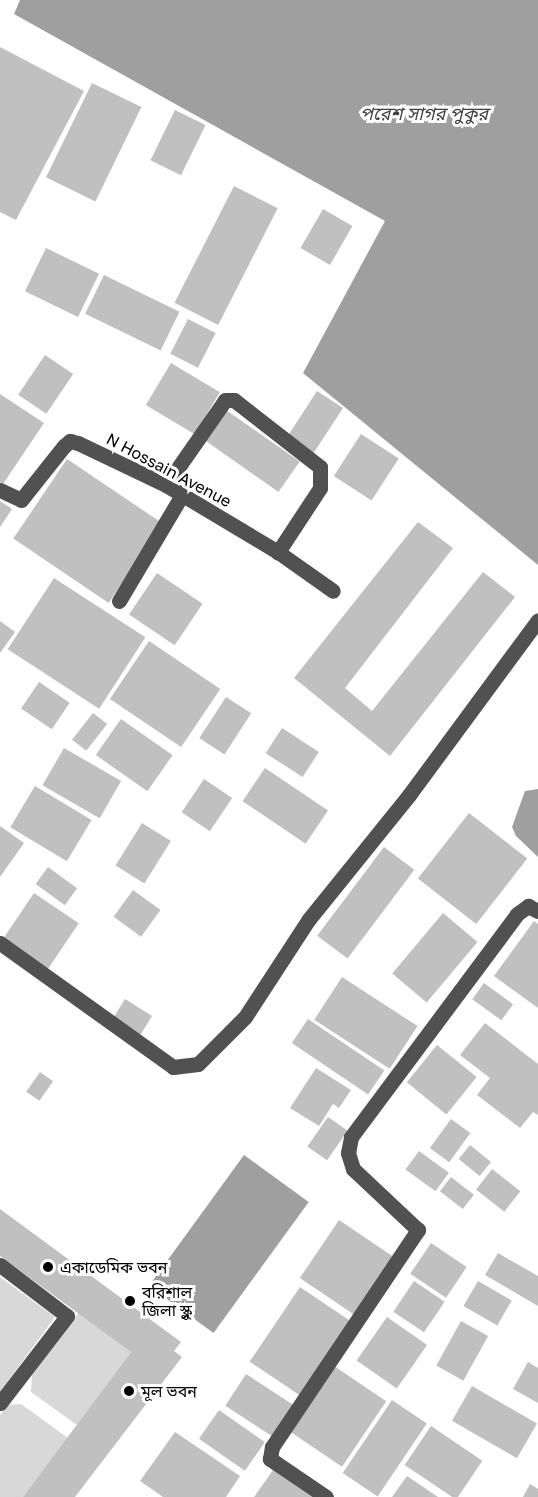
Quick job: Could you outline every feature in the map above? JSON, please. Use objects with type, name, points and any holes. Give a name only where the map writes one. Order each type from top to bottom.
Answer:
[{"type":"street","points":[[166,485],[225,400],[234,400],[320,467],[320,488],[278,552]]},
{"type":"street","name":"N Hossain Avenue","points":[[0,490],[21,500],[70,441],[166,485],[278,552],[333,591]]},
{"type":"street","points":[[119,602],[182,495]]},
{"type":"street","points":[[0,943],[173,1067],[198,1064],[245,1017],[309,919],[409,795],[538,620]]},
{"type":"street","points":[[326,1497],[270,1459],[272,1447],[418,1230],[353,1169],[348,1153],[351,1137],[517,914],[528,906],[538,910]]},
{"type":"street","points":[[0,1265],[67,1316],[0,1402]]},
{"type":"shaded area","points":[[0,1277],[55,1317],[0,1392]]},
{"type":"shaded area","points":[[79,1312],[131,1352],[77,1425],[31,1392],[32,1374]]},
{"type":"shaded area","points":[[21,1404],[68,1438],[23,1497],[0,1497],[0,1415],[7,1405]]},
{"type":"water","name":"পরেশ সাগর পুকুর","points":[[20,0],[538,0],[538,565],[303,373],[385,221],[14,14]]},
{"type":"water","points":[[538,789],[538,857],[516,836],[512,827],[525,791]]},
{"type":"water","points":[[244,1155],[309,1202],[214,1333],[149,1286]]},
{"type":"building","points":[[0,47],[84,91],[16,220],[0,212]]},
{"type":"building","points":[[92,83],[141,107],[95,201],[46,177]]},
{"type":"building","points":[[175,110],[206,125],[181,175],[150,160]]},
{"type":"building","points":[[234,186],[278,208],[218,325],[175,303]]},
{"type":"building","points":[[323,209],[352,226],[330,265],[300,248]]},
{"type":"building","points":[[46,248],[99,274],[78,317],[25,291]]},
{"type":"building","points":[[104,275],[179,312],[161,350],[85,314]]},
{"type":"building","points":[[188,319],[216,333],[198,368],[170,354]]},
{"type":"building","points":[[45,355],[73,374],[46,414],[18,395]]},
{"type":"building","points":[[171,363],[220,392],[195,434],[146,405]]},
{"type":"building","points":[[317,391],[343,408],[312,455],[287,438]]},
{"type":"building","points":[[0,394],[44,423],[3,484],[0,482]]},
{"type":"building","points":[[226,410],[300,462],[279,492],[205,440]]},
{"type":"building","points":[[361,434],[399,459],[372,500],[334,476]]},
{"type":"building","points":[[67,459],[162,523],[109,603],[13,539]]},
{"type":"building","points":[[0,501],[12,509],[0,527]]},
{"type":"building","points":[[418,522],[453,548],[345,688],[372,711],[483,572],[515,597],[390,756],[294,678]]},
{"type":"building","points":[[157,573],[203,604],[175,645],[129,614]]},
{"type":"building","points":[[54,578],[145,637],[99,709],[8,649]]},
{"type":"building","points":[[0,621],[15,632],[0,653]]},
{"type":"building","points":[[149,641],[220,689],[181,747],[110,699]]},
{"type":"building","points":[[39,682],[70,703],[52,729],[21,709]]},
{"type":"building","points":[[226,697],[251,713],[224,754],[199,738]]},
{"type":"building","points":[[93,713],[107,724],[86,751],[72,740]]},
{"type":"building","points":[[121,719],[173,755],[147,791],[96,755]]},
{"type":"building","points":[[282,728],[319,752],[303,777],[266,753]]},
{"type":"building","points":[[64,748],[121,781],[100,818],[42,785]]},
{"type":"building","points":[[265,768],[328,810],[306,844],[243,801]]},
{"type":"building","points":[[204,779],[232,798],[210,831],[182,812]]},
{"type":"building","points":[[35,786],[92,820],[67,861],[10,827]]},
{"type":"building","points":[[469,813],[527,859],[476,924],[418,878]]},
{"type":"building","points":[[142,823],[171,841],[144,883],[116,865]]},
{"type":"building","points":[[0,826],[24,843],[0,877]]},
{"type":"building","points":[[384,847],[414,870],[348,959],[317,936]]},
{"type":"building","points":[[48,867],[77,888],[65,905],[36,884]]},
{"type":"building","points":[[133,890],[161,910],[141,937],[114,917]]},
{"type":"building","points":[[34,893],[79,923],[47,970],[2,940]]},
{"type":"building","points":[[443,913],[477,942],[427,1002],[392,974]]},
{"type":"building","points":[[534,921],[538,924],[538,1008],[494,976]]},
{"type":"building","points":[[342,977],[417,1026],[390,1069],[314,1020]]},
{"type":"building","points":[[484,983],[513,1004],[501,1020],[472,999]]},
{"type":"building","points":[[125,999],[152,1016],[140,1035],[113,1019]]},
{"type":"building","points":[[308,1019],[384,1070],[368,1094],[292,1043]]},
{"type":"building","points":[[485,1023],[538,1064],[538,1115],[533,1112],[520,1128],[477,1095],[490,1078],[460,1055]]},
{"type":"building","points":[[437,1045],[477,1077],[446,1114],[407,1082]]},
{"type":"building","points":[[316,1068],[351,1090],[339,1108],[333,1104],[319,1126],[290,1108]]},
{"type":"building","points":[[40,1072],[53,1081],[39,1101],[26,1092]]},
{"type":"building","points":[[328,1117],[348,1131],[327,1160],[307,1146]]},
{"type":"building","points":[[451,1119],[470,1133],[449,1162],[430,1148]]},
{"type":"building","points":[[470,1145],[491,1162],[480,1176],[459,1159]]},
{"type":"building","points":[[419,1151],[449,1173],[435,1191],[405,1170]]},
{"type":"building","points":[[492,1169],[520,1191],[504,1212],[476,1189]]},
{"type":"building","points":[[451,1177],[474,1195],[463,1209],[440,1191]]},
{"type":"building","points":[[0,1209],[181,1342],[174,1351],[182,1357],[75,1497],[23,1497],[131,1352],[0,1256]]},
{"type":"building","points":[[339,1220],[398,1260],[359,1318],[300,1278]]},
{"type":"building","points":[[431,1243],[467,1267],[446,1298],[410,1274]]},
{"type":"building","points":[[498,1253],[538,1276],[538,1306],[485,1275]]},
{"type":"building","points":[[414,1281],[445,1302],[424,1332],[393,1312]]},
{"type":"building","points":[[478,1281],[512,1300],[497,1326],[464,1306]]},
{"type":"building","points":[[300,1287],[352,1322],[302,1397],[250,1362]]},
{"type":"building","points":[[387,1317],[427,1345],[397,1389],[357,1360]]},
{"type":"building","points":[[461,1321],[488,1336],[463,1381],[436,1366]]},
{"type":"building","points":[[528,1362],[538,1368],[538,1403],[513,1389]]},
{"type":"building","points":[[334,1366],[386,1401],[342,1467],[290,1431]]},
{"type":"building","points":[[246,1374],[295,1406],[275,1438],[225,1406]]},
{"type":"building","points":[[472,1386],[537,1424],[517,1458],[452,1421]]},
{"type":"building","points":[[392,1400],[427,1423],[378,1496],[343,1473]]},
{"type":"building","points":[[219,1410],[265,1442],[245,1471],[199,1439]]},
{"type":"building","points":[[431,1426],[482,1461],[458,1497],[452,1497],[405,1465]]},
{"type":"building","points":[[175,1432],[240,1476],[226,1497],[163,1497],[140,1481]]},
{"type":"building","points":[[273,1470],[312,1497],[254,1497]]},
{"type":"building","points":[[407,1476],[438,1497],[392,1497]]},
{"type":"building","points":[[530,1484],[538,1489],[538,1497],[523,1497]]},
{"type":"place","name":"একাডেমিক ভবন","points":[[48,1267]]},
{"type":"place","name":"বরিশাল জিলা স্কুল","points":[[130,1301]]},
{"type":"place","name":"মূল ভবন","points":[[129,1391]]}]
